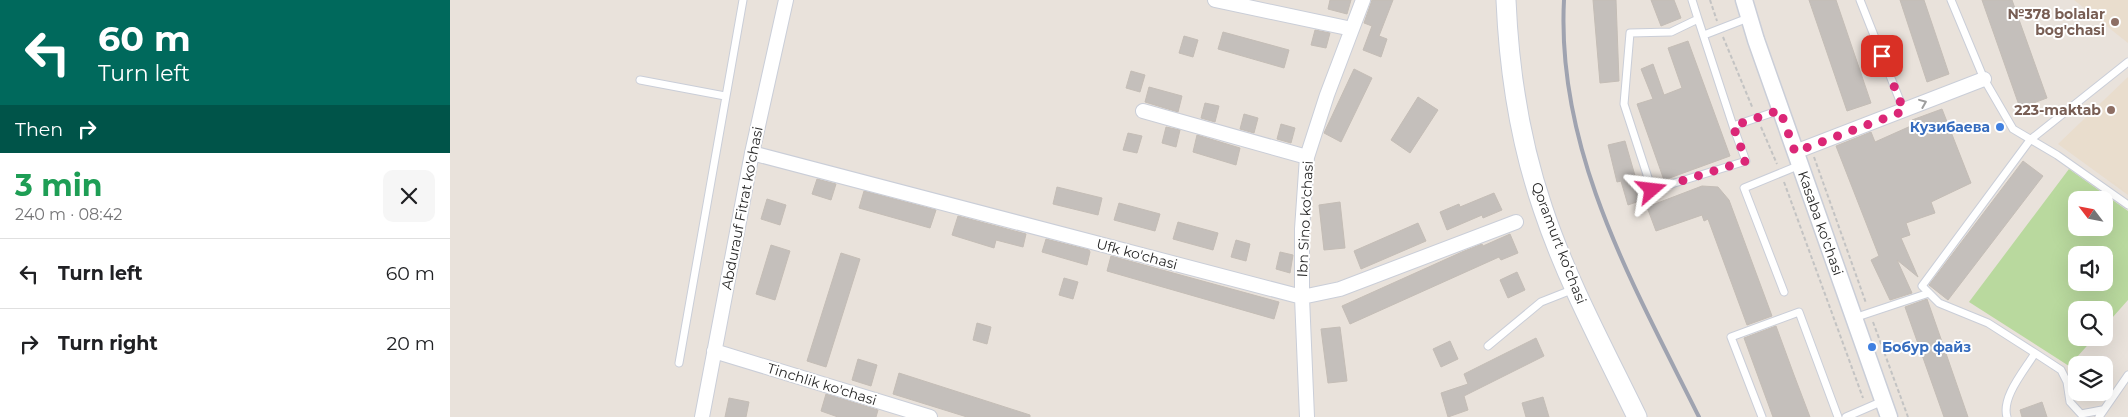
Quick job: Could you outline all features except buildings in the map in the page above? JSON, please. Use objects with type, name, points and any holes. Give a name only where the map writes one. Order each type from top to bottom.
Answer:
[{"type":"main road","name":"Qoramurt koʻchasi","points":[[1506,0],[1510,64],[1526,148],[1543,210],[1575,289],[1637,417]]},
{"type":"main road","name":"Qoramurt koʻchasi","points":[[1512,0],[1516,66],[1526,123],[1539,178],[1579,285],[1643,417]]},
{"type":"street","name":"Abdurauf Fitrat ko'chasi","points":[[702,417],[752,153],[786,0]]},
{"type":"street","points":[[1215,0],[1352,29]]},
{"type":"street","name":"Ibn Sino ko'chasi","points":[[1307,417],[1302,297],[1302,229],[1308,157],[1327,95],[1364,0]]},
{"type":"street","name":"Kasaba ko'chasi","points":[[1744,0],[1748,18],[1780,110],[1802,154],[1862,315],[1884,401],[1890,417]]},
{"type":"street","points":[[1802,154],[1984,79]]},
{"type":"street","points":[[1143,111],[1308,157]]},
{"type":"street","name":"Ufk ko'chasi","points":[[752,153],[1302,297],[1340,289],[1516,222]]},
{"type":"street","name":"Tinchlik ko'chasi","points":[[714,351],[930,417]]},
{"type":"lane","points":[[679,363],[743,0]]},
{"type":"lane","points":[[1692,0],[1746,161],[1652,190],[1624,104],[1630,33],[1671,32],[1698,19]]},
{"type":"lane","points":[[1860,0],[1904,111]]},
{"type":"lane","points":[[1951,0],[1984,79],[2013,129],[2058,155],[2128,205]]},
{"type":"lane","points":[[1704,35],[1748,18]]},
{"type":"lane","points":[[2128,62],[2030,140],[1922,286],[1939,303],[1988,323],[2061,370],[2066,382],[2070,402],[2081,414],[2100,414],[2128,375]]},
{"type":"lane","points":[[640,80],[725,96]]},
{"type":"lane","points":[[1733,126],[1780,110]]},
{"type":"lane","points":[[1784,292],[1744,188],[1780,172],[1802,154]]},
{"type":"lane","points":[[1488,346],[1541,302],[1575,289]]},
{"type":"lane","points":[[1862,315],[1929,293]]},
{"type":"lane","points":[[1762,417],[1731,337],[1800,312],[1838,417]]},
{"type":"lane","points":[[2007,417],[2005,410],[2007,397],[2035,353]]},
{"type":"lane","points":[[1846,417],[1866,406],[1884,401]]},
{"type":"path","points":[[1710,0],[1756,117],[1794,205],[1866,406]]},
{"type":"path","points":[[1802,154],[1862,315],[1908,417]]},
{"type":"shaded area","name":"№378 bolalar bog'chasi","points":[[2074,0],[2128,0],[2128,43]]},
{"type":"shaded area","name":"223-maktab","points":[[2128,77],[2128,195],[2058,144]]},
{"type":"green space","points":[[2069,169],[2100,191],[2068,191],[2068,236],[2113,236],[2113,200],[2128,211],[2128,300],[2113,317],[2113,301],[2068,301],[2068,346],[2087,346],[2078,356],[2068,356],[2068,365],[1969,302]]},
{"type":"railway","points":[[1564,0],[1565,56],[1573,111],[1586,164],[1604,216],[1626,268],[1699,417]]},
{"type":"place","name":"№378 bolalar bog'chasi","points":[[2115,22]]},
{"type":"place","name":"223-maktab","points":[[2111,110]]},
{"type":"place","name":"Кузибаева","points":[[2000,127]]},
{"type":"place","name":"Бобур файз","points":[[1872,347]]},
{"type":"route","points":[[1652,190],[1746,161],[1733,126],[1756,117],[1780,110],[1795,152],[1904,111],[1882,56]]}]
